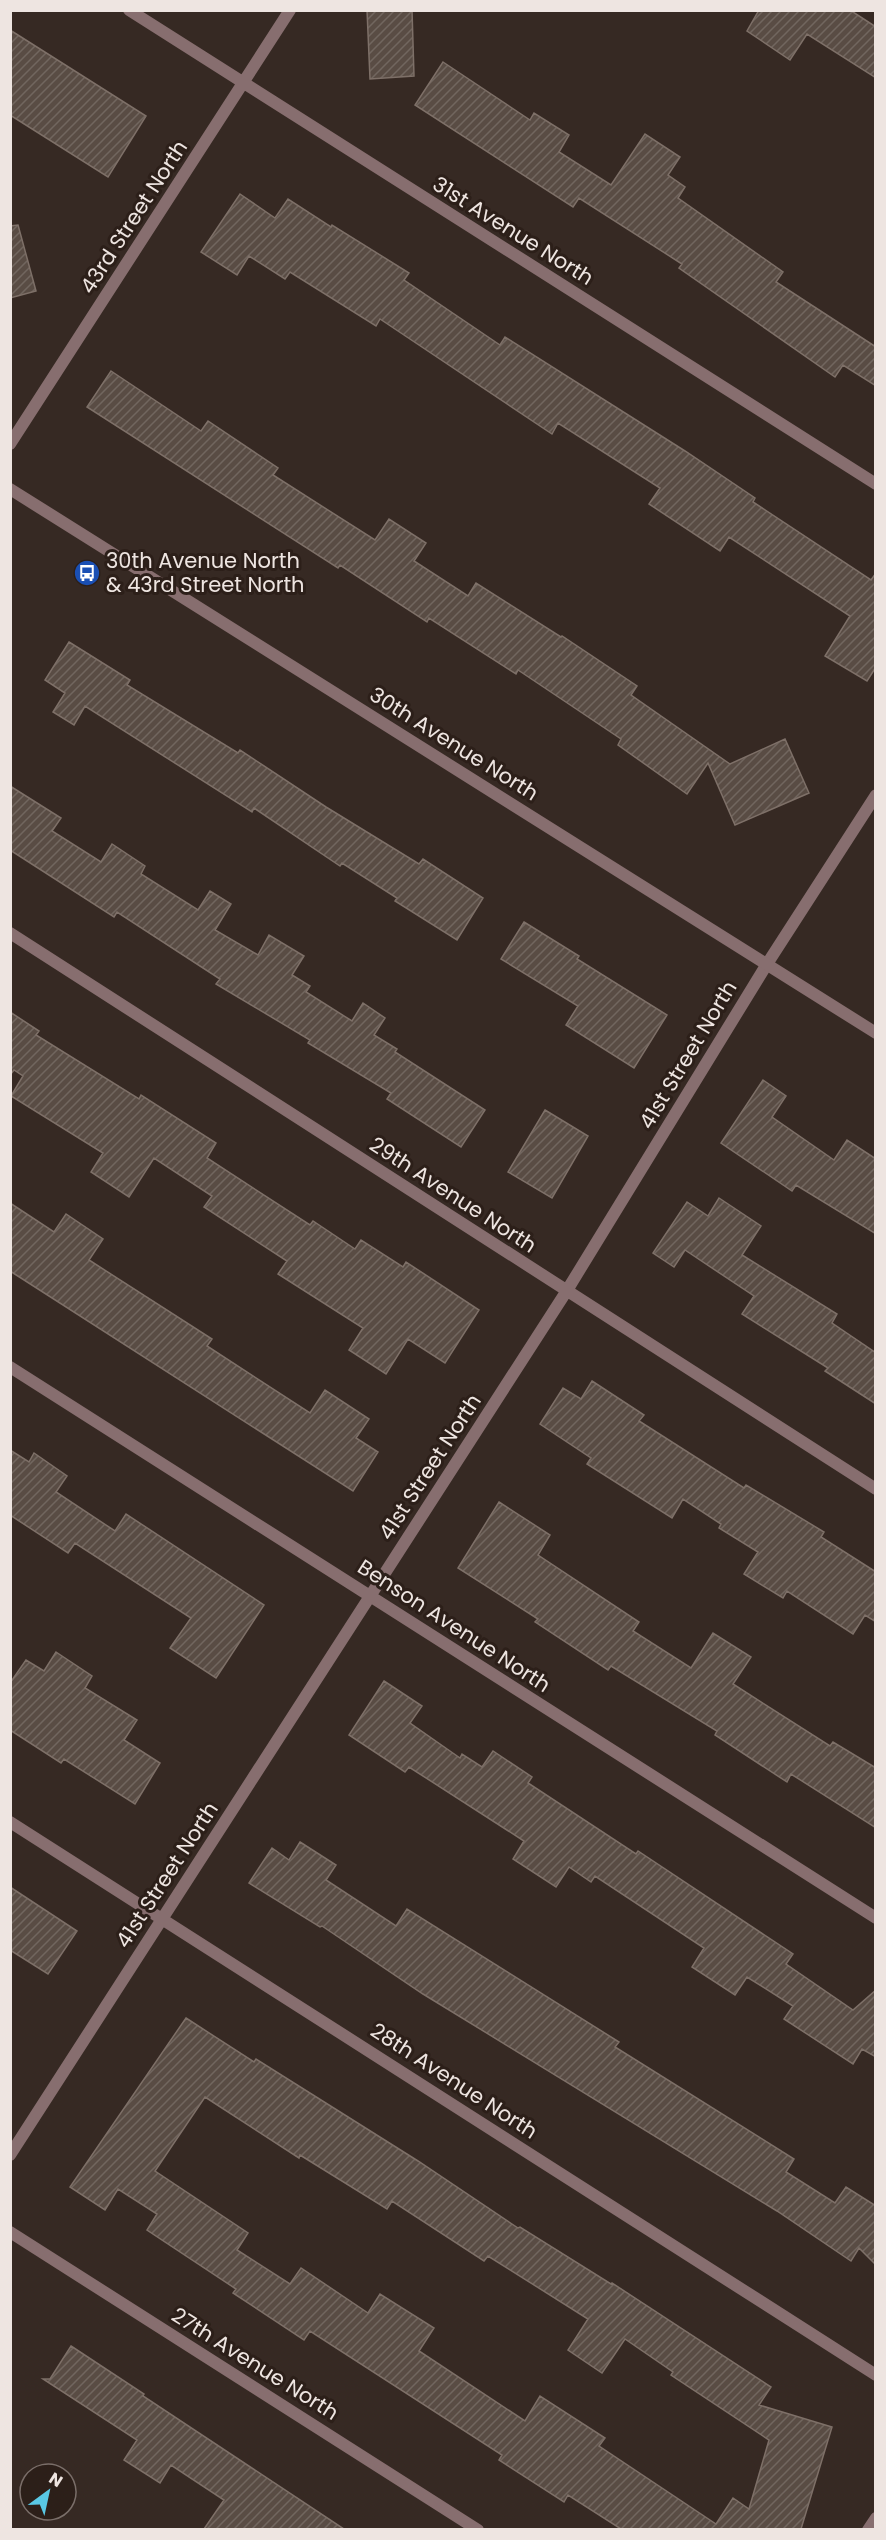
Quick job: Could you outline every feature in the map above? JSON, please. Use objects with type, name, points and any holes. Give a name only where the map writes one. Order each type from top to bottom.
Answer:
[{"type":"street","name":"31st Avenue North","points":[[129,10],[876,484]]},
{"type":"street","name":"43rd Street North","points":[[10,444],[290,10]]},
{"type":"street","name":"30th Avenue North","points":[[10,489],[876,1033]]},
{"type":"street","name":"41st Street North","points":[[10,2155],[566,1292],[767,964],[876,795]]},
{"type":"street","name":"29th Avenue North","points":[[10,933],[876,1489]]},
{"type":"street","name":"Benson Avenue North","points":[[10,1367],[876,1918]]},
{"type":"street","name":"28th Avenue North","points":[[10,1822],[876,2374]]},
{"type":"street","name":"27th Avenue North","points":[[10,2232],[478,2529]]},
{"type":"street","points":[[868,2529],[876,2518]]},
{"type":"building","points":[[367,10],[412,10],[414,76],[370,79]]},
{"type":"building","points":[[759,10],[850,10],[876,27],[876,78],[807,34],[790,60],[747,31]]},
{"type":"building","points":[[10,30],[146,116],[108,177],[10,115]]},
{"type":"building","points":[[443,62],[530,120],[534,113],[569,135],[559,152],[611,185],[645,134],[680,157],[668,175],[685,187],[678,198],[783,272],[776,282],[876,347],[876,386],[843,365],[835,377],[679,268],[682,264],[579,198],[573,207],[415,105]]},
{"type":"building","points":[[240,194],[275,218],[288,199],[331,227],[332,225],[409,273],[404,280],[500,345],[505,337],[685,451],[755,498],[753,502],[871,580],[876,573],[876,667],[867,681],[825,656],[850,616],[729,537],[720,551],[649,504],[660,488],[558,423],[552,434],[380,319],[376,326],[290,272],[285,279],[249,256],[237,275],[201,252]]},
{"type":"building","points":[[18,225],[36,291],[10,298],[10,226]]},
{"type":"building","points":[[111,371],[201,431],[208,421],[278,468],[273,475],[375,540],[389,519],[426,543],[414,561],[468,596],[476,583],[562,636],[637,686],[631,695],[730,764],[785,739],[809,793],[735,825],[708,763],[687,794],[618,745],[621,739],[518,670],[516,674],[429,618],[427,622],[340,565],[338,568],[87,407]]},
{"type":"building","points":[[69,642],[130,680],[127,685],[238,753],[240,750],[326,807],[419,864],[423,859],[483,898],[457,940],[395,901],[397,898],[342,863],[340,866],[254,808],[252,812],[85,706],[74,725],[53,712],[65,693],[45,680]]},
{"type":"building","points":[[10,786],[61,818],[52,831],[101,862],[112,844],[145,866],[141,874],[198,910],[210,891],[231,904],[215,930],[258,955],[269,935],[304,956],[292,975],[310,986],[306,992],[352,1021],[363,1003],[385,1018],[374,1035],[397,1049],[395,1052],[485,1110],[461,1147],[387,1099],[391,1093],[308,1043],[310,1040],[216,984],[220,979],[117,912],[114,917],[10,850]]},
{"type":"building","points":[[524,922],[579,956],[577,959],[667,1015],[634,1068],[566,1025],[578,1006],[501,959]]},
{"type":"building","points":[[10,1012],[39,1031],[36,1035],[139,1099],[141,1095],[216,1143],[207,1158],[310,1225],[313,1221],[355,1249],[361,1240],[403,1267],[406,1262],[479,1310],[445,1363],[408,1339],[386,1374],[349,1350],[363,1328],[278,1274],[287,1261],[204,1207],[212,1196],[154,1158],[129,1197],[91,1172],[103,1153],[11,1096],[23,1076],[14,1070],[10,1075]]},
{"type":"building","points":[[763,1080],[786,1096],[772,1117],[834,1160],[847,1140],[876,1159],[876,1234],[796,1185],[792,1191],[721,1143]]},
{"type":"building","points":[[545,1110],[588,1136],[552,1198],[508,1172]]},
{"type":"building","points":[[719,1198],[761,1226],[742,1255],[837,1314],[832,1323],[876,1353],[876,1404],[825,1371],[828,1368],[742,1314],[754,1296],[685,1250],[674,1267],[653,1253],[687,1202],[708,1216]]},
{"type":"building","points":[[10,1203],[54,1232],[66,1214],[103,1239],[89,1260],[212,1339],[207,1346],[310,1413],[325,1390],[369,1419],[356,1438],[378,1452],[353,1491],[10,1271]]},
{"type":"building","points":[[592,1381],[644,1415],[639,1421],[744,1488],[746,1485],[824,1532],[821,1537],[876,1572],[876,1622],[865,1615],[853,1634],[787,1591],[783,1598],[744,1574],[758,1552],[719,1528],[721,1524],[683,1499],[672,1518],[587,1464],[591,1458],[540,1424],[563,1388],[581,1399]]},
{"type":"building","points":[[10,1450],[29,1462],[34,1453],[67,1476],[56,1492],[115,1531],[126,1514],[264,1605],[216,1678],[170,1648],[191,1618],[75,1543],[68,1553],[10,1515]]},
{"type":"building","points":[[499,1502],[550,1535],[538,1555],[639,1622],[633,1631],[691,1668],[713,1633],[751,1657],[733,1684],[830,1746],[833,1742],[876,1768],[876,1828],[791,1774],[787,1782],[715,1735],[717,1731],[611,1666],[608,1670],[535,1622],[538,1619],[458,1568]]},
{"type":"building","points":[[56,1652],[92,1676],[85,1688],[137,1720],[124,1740],[160,1763],[135,1804],[64,1759],[61,1763],[10,1730],[10,1683],[26,1660],[44,1671]]},
{"type":"building","points":[[384,1681],[422,1706],[410,1723],[460,1758],[462,1754],[482,1767],[493,1751],[532,1777],[528,1783],[636,1854],[638,1851],[793,1954],[786,1964],[853,2010],[876,1990],[876,2057],[862,2049],[853,2064],[784,2019],[793,2006],[747,1977],[735,1995],[692,1967],[704,1948],[595,1876],[591,1882],[569,1867],[556,1887],[513,1859],[524,1841],[409,1767],[405,1772],[349,1735]]},
{"type":"building","points":[[300,1842],[336,1865],[326,1880],[396,1926],[407,1909],[619,2042],[615,2047],[794,2159],[786,2172],[835,2203],[846,2187],[876,2206],[876,2265],[859,2248],[851,2261],[777,2211],[423,1994],[322,1926],[320,1927],[249,1883],[272,1848],[289,1860]]},
{"type":"building","points":[[10,1887],[77,1931],[48,1974],[10,1950]]},
{"type":"building","points":[[186,2018],[254,2062],[256,2059],[418,2161],[518,2228],[520,2227],[612,2283],[771,2387],[759,2405],[832,2427],[801,2529],[621,2529],[568,2495],[564,2502],[499,2460],[502,2455],[310,2331],[304,2340],[233,2293],[236,2289],[147,2230],[157,2214],[118,2189],[105,2210],[70,2187]],"holes":[[[205,2097],[299,2158],[300,2155],[387,2209],[392,2201],[484,2261],[488,2256],[588,2319],[568,2350],[602,2373],[625,2339],[673,2372],[671,2375],[769,2440],[749,2509],[733,2498],[716,2524],[599,2446],[605,2438],[540,2396],[525,2421],[419,2351],[434,2328],[380,2294],[368,2313],[301,2268],[290,2284],[237,2250],[248,2233],[155,2171]]]},
{"type":"building","points":[[71,2346],[344,2529],[204,2529],[224,2500],[171,2465],[160,2483],[124,2460],[137,2440],[43,2379],[50,2379]]},
{"type":"place","name":"30th Avenue North & 43rd Street North","points":[[87,573]]}]
